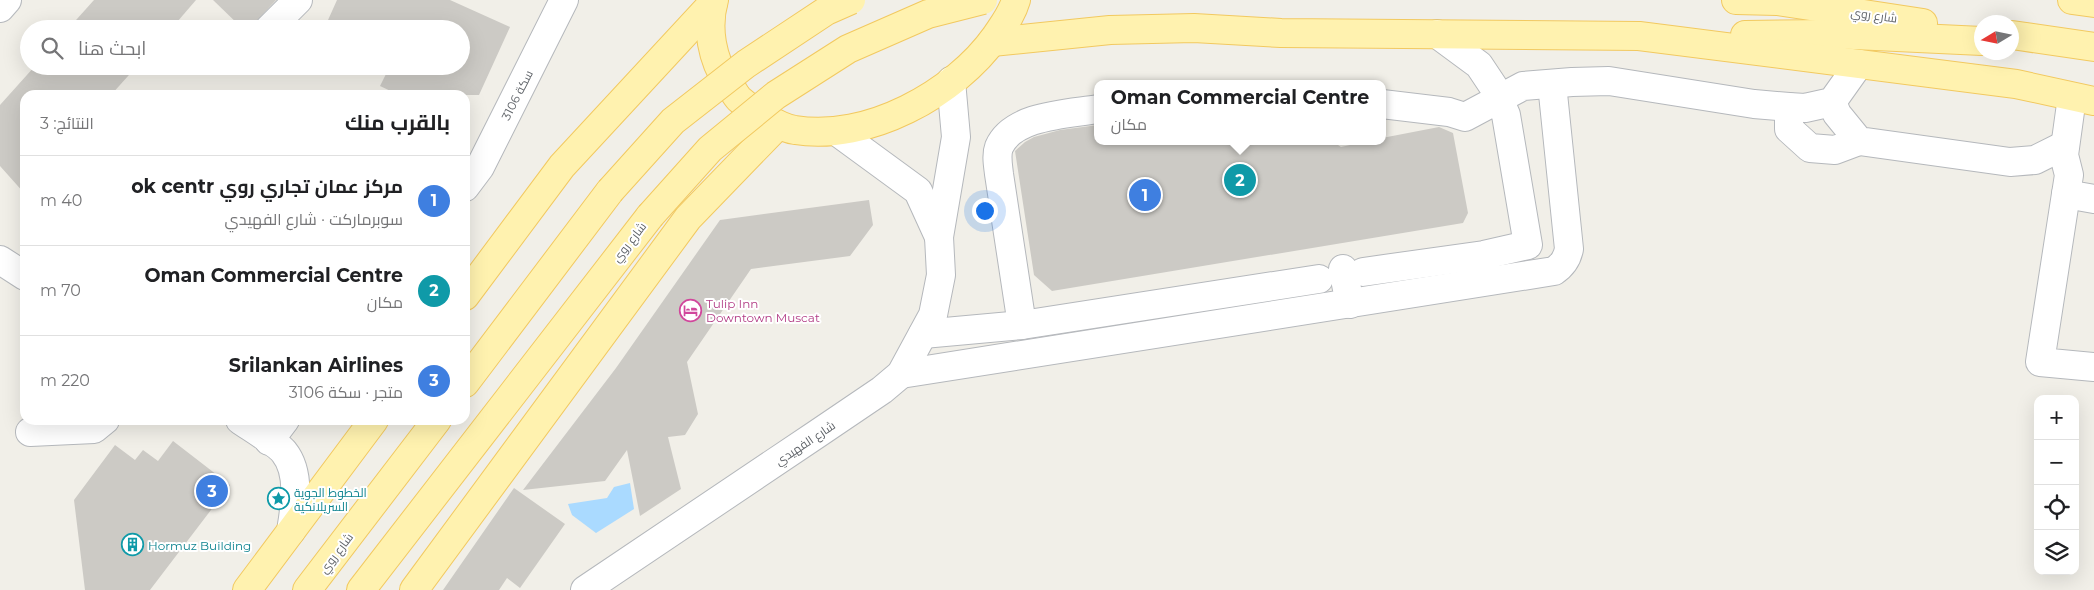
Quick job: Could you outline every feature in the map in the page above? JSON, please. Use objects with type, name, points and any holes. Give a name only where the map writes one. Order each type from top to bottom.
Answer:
[{"type":"main road","points":[[470,375],[610,191],[673,121],[746,64],[826,11],[851,0]]},
{"type":"main road","name":"شارع روي","points":[[362,590],[650,216],[710,149],[776,95],[848,49],[928,14],[983,0]]},
{"type":"main road","points":[[714,1],[711,30],[713,52],[719,70],[739,99],[778,125],[793,130],[812,132],[836,131],[886,119],[927,100],[972,64],[992,42],[1013,12],[1016,0]]},
{"type":"main road","name":"شارع روي","points":[[1736,0],[1777,2],[1974,30]]},
{"type":"main road","points":[[2072,0],[2094,3]]},
{"type":"main road","points":[[2084,0],[2094,3]]},
{"type":"main road","points":[[470,289],[562,166],[714,1]]},
{"type":"main road","points":[[992,42],[1110,30],[1176,28],[1281,33],[1639,36],[1833,34],[1974,41]]},
{"type":"main road","points":[[1639,36],[2016,84],[2083,99]]},
{"type":"main road","points":[[2019,36],[2092,47]]},
{"type":"main road","points":[[2019,43],[2092,47]]},
{"type":"main road","points":[[414,590],[688,218],[778,125]]},
{"type":"main road","points":[[247,590],[370,425]]},
{"type":"main road","name":"شارع روي","points":[[307,590],[432,425]]},
{"type":"street","points":[[0,8],[7,0]]},
{"type":"street","points":[[278,20],[298,0]]},
{"type":"street","name":"سكة 3106","points":[[470,171],[556,20],[564,0]]},
{"type":"street","points":[[923,334],[1022,325],[1338,273],[1484,255],[1528,245],[1506,115],[1499,98],[1479,65],[1437,34]]},
{"type":"street","points":[[1386,104],[1449,112],[1466,117],[1523,86],[1609,81],[1754,104],[1805,108],[1832,102],[1859,64]]},
{"type":"street","name":"شارع الفهيدي","points":[[585,590],[824,430],[882,390],[901,374],[933,315],[941,275],[939,237],[956,138],[952,81]]},
{"type":"street","points":[[901,374],[1545,274],[1561,266],[1567,258],[1569,248],[1552,84]]},
{"type":"street","points":[[2083,99],[2065,145],[2064,156],[2069,175],[2040,362],[2094,367]]},
{"type":"street","points":[[1832,102],[1837,114],[1859,141]]},
{"type":"street","points":[[1789,107],[1790,130],[1810,148],[1835,150],[1859,141],[2010,162],[2035,160],[2065,145]]},
{"type":"street","points":[[1022,325],[997,160],[999,146],[1018,127],[1029,121],[1094,110]]},
{"type":"street","name":"شارع الفهيدي","points":[[836,131],[918,191],[939,237]]},
{"type":"street","points":[[2066,194],[2094,199]]},
{"type":"street","points":[[0,260],[20,273]]},
{"type":"street","points":[[1338,273],[1342,305]]},
{"type":"street","points":[[30,432],[94,429],[99,425]]},
{"type":"street","points":[[258,425],[277,430],[293,471],[296,502],[292,531]]},
{"type":"water","points":[[630,483],[634,509],[596,533],[572,515],[568,504],[607,498],[614,487]]},
{"type":"building","points":[[94,0],[196,0],[179,20],[76,20]]},
{"type":"building","points":[[213,0],[276,0],[257,20],[234,20]]},
{"type":"building","points":[[337,0],[450,0],[510,27],[479,95],[470,95],[470,90],[388,90],[380,86],[386,75],[470,75],[470,20],[328,20]]},
{"type":"building","points":[[27,75],[129,75],[115,90],[20,90],[20,188],[0,166],[0,105]]},
{"type":"building","points":[[1094,126],[1094,145],[1338,145],[1341,147],[1350,145],[1386,145],[1386,137],[1439,127],[1453,133],[1468,213],[1463,223],[1052,291],[1034,275],[1015,151],[1034,137],[1060,130]]},
{"type":"building","name":"Tulip Inn Downtown Muscat","points":[[869,200],[873,225],[850,256],[751,269],[687,362],[698,414],[685,435],[668,437],[681,489],[640,516],[627,450],[605,481],[523,490],[616,368],[720,220]]},
{"type":"building","name":"Hormuz Building","points":[[173,441],[230,485],[150,590],[85,590],[74,500],[115,445],[135,460],[143,450],[158,461]]},
{"type":"building","points":[[514,488],[565,524],[520,588],[507,578],[499,590],[443,590]]},
{"type":"place","name":"Oman Commercial Centre","points":[[1240,180]]},
{"type":"place","name":"مركز عمان تجاري روي ok centr","points":[[1145,195]]},
{"type":"place","name":"Tulip Inn Downtown Muscat","points":[[690,310]]},
{"type":"place","name":"Srilankan Airlines","points":[[212,491]]},
{"type":"place","name":"الخطوط الجوية السريلانكية","points":[[278,499]]},
{"type":"place","name":"Hormuz Building","points":[[132,545]]}]
